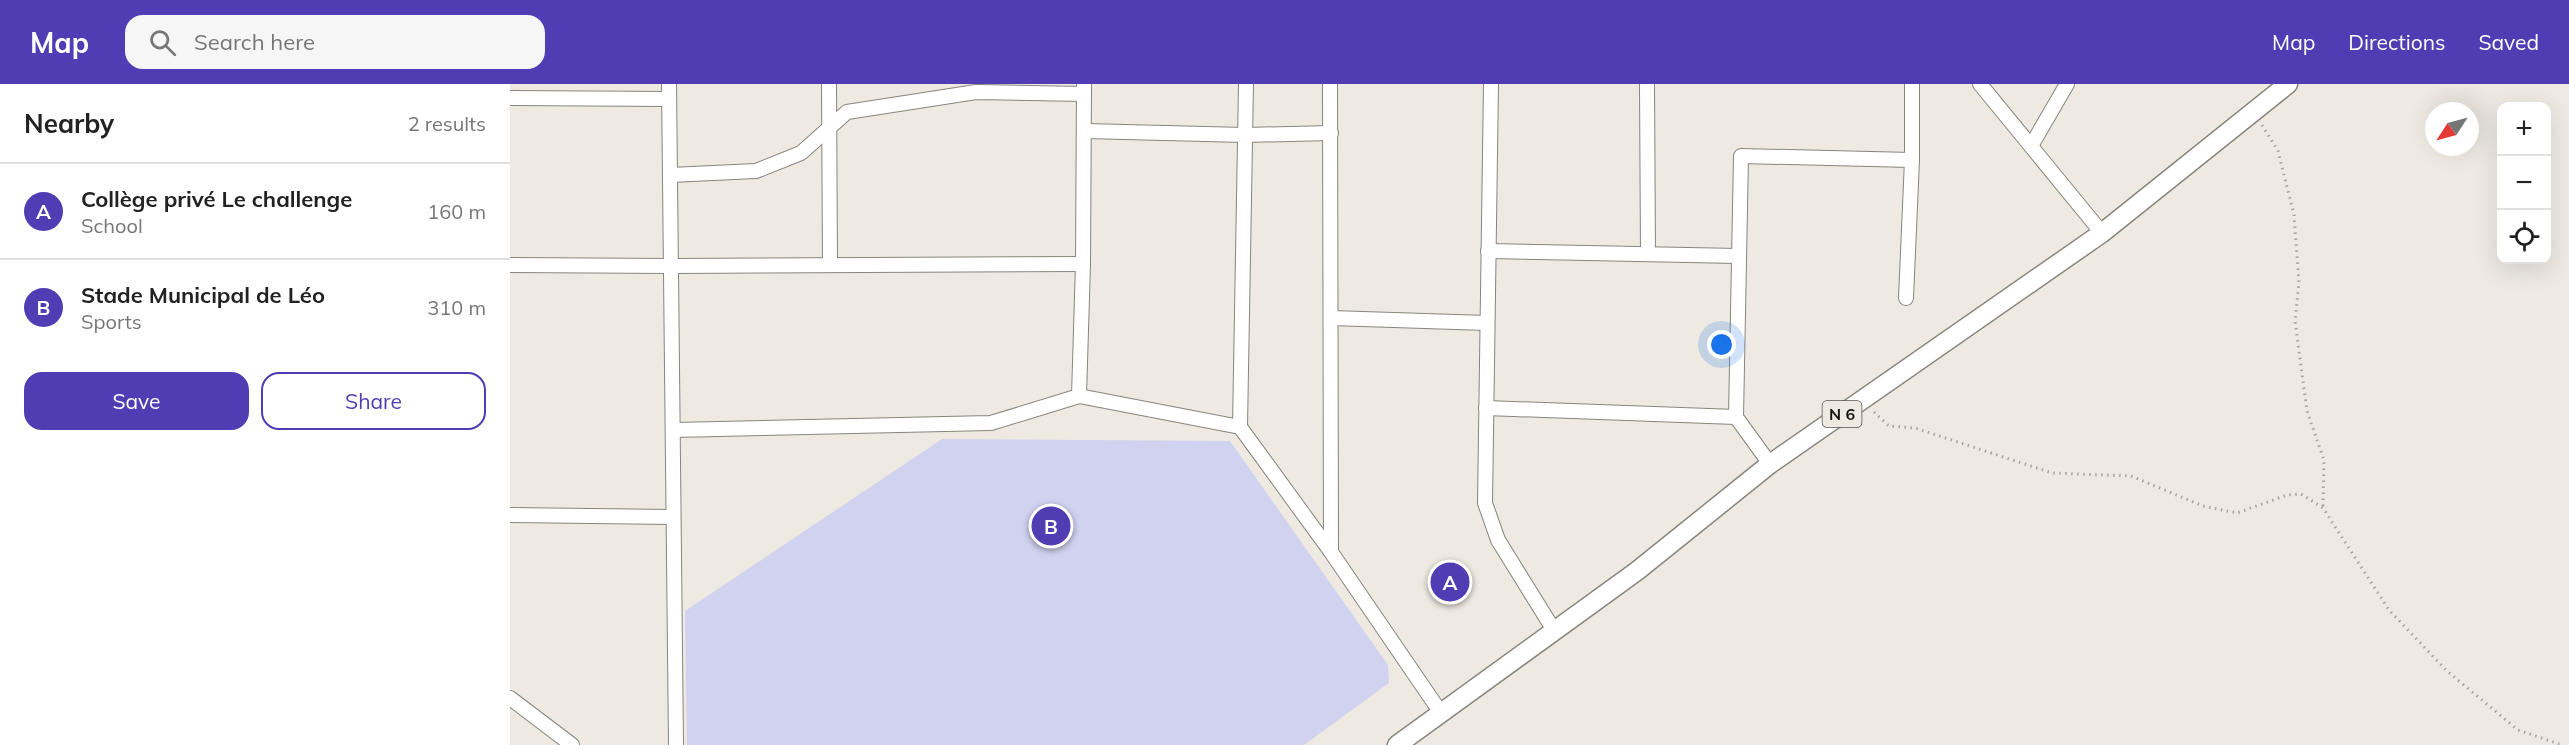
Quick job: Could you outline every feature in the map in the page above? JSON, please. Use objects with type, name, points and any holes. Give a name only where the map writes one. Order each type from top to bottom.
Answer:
[{"type":"main road","name":"N 6","points":[[1397,745],[1637,571],[1770,464],[2102,233],[2288,84]]},
{"type":"street","points":[[669,84],[676,745]]},
{"type":"street","points":[[829,84],[830,265]]},
{"type":"street","points":[[1246,84],[1240,427],[1331,552],[1441,713]]},
{"type":"street","points":[[1330,84],[1331,552]]},
{"type":"street","points":[[1491,84],[1485,503],[1498,540],[1555,632]]},
{"type":"street","points":[[1647,84],[1648,254]]},
{"type":"street","points":[[1906,298],[1912,160],[1912,84]]},
{"type":"street","points":[[1980,84],[2102,233]]},
{"type":"street","points":[[2031,147],[2067,84]]},
{"type":"street","points":[[670,175],[756,171],[801,153],[847,112],[976,92],[1084,89],[1083,264],[1079,396]]},
{"type":"street","points":[[510,98],[669,99]]},
{"type":"street","points":[[1085,131],[1245,135],[1331,133]]},
{"type":"street","points":[[1770,464],[1736,417],[1741,156],[1912,160]]},
{"type":"street","points":[[1488,251],[1738,256]]},
{"type":"street","points":[[510,265],[671,267],[1083,264]]},
{"type":"street","points":[[1331,318],[1487,323]]},
{"type":"street","points":[[673,430],[991,423],[1079,396],[1240,427]]},
{"type":"street","points":[[1486,408],[1736,417]]},
{"type":"street","points":[[510,515],[674,517]]},
{"type":"street","points":[[510,698],[572,745]]},
{"type":"path","points":[[2253,113],[2278,151],[2294,215],[2299,282],[2295,321],[2307,411],[2324,460],[2323,508]]},
{"type":"path","points":[[1862,400],[1889,426],[1915,428],[2052,473],[2131,476],[2203,506],[2237,513],[2287,495],[2301,494],[2323,508],[2389,610],[2447,671],[2518,730],[2562,745]]},
{"type":"shaded area","points":[[942,439],[1230,441],[1388,665],[1389,683],[1304,745],[687,745],[685,611]]},
{"type":"place","name":"Stade Municipal de Léo","points":[[1051,526]]},
{"type":"place","name":"Collège privé Le challenge","points":[[1450,582]]}]
